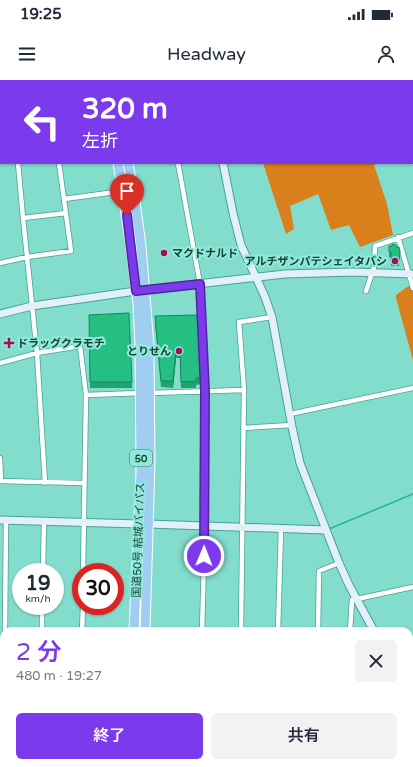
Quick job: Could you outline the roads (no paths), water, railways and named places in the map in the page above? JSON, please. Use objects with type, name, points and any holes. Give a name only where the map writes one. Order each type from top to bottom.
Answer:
[{"type":"highway","name":"国道50号 結城バイパス","points":[[118,164],[141,291]]},
{"type":"highway","name":"国道50号 結城バイパス","points":[[128,164],[135,201],[141,291],[140,345],[145,393],[143,524],[145,627]]},
{"type":"highway","name":"国道50号 結城バイパス","points":[[134,627],[143,524]]},
{"type":"street","points":[[18,164],[37,353],[45,483]]},
{"type":"street","points":[[0,263],[27,257],[71,251],[58,164]]},
{"type":"street","points":[[178,164],[200,284],[205,391],[205,527],[202,627]]},
{"type":"street","points":[[223,164],[241,245],[265,297],[272,317],[300,462],[339,563],[372,627]]},
{"type":"street","points":[[64,199],[123,191]]},
{"type":"street","points":[[23,218],[66,213]]},
{"type":"street","points":[[366,291],[374,267],[375,246],[413,233]]},
{"type":"street","points":[[398,237],[411,274],[413,288]]},
{"type":"street","points":[[0,314],[32,306],[141,291],[255,278],[310,273],[411,274]]},
{"type":"street","points":[[241,627],[244,390],[239,322],[272,317]]},
{"type":"street","points":[[0,362],[37,353],[80,346],[86,395],[83,563]]},
{"type":"street","points":[[290,414],[413,388]]},
{"type":"street","points":[[86,395],[244,390]]},
{"type":"street","points":[[243,428],[292,425]]},
{"type":"street","points":[[0,458],[1,481],[84,484]]},
{"type":"street","points":[[4,627],[3,520],[326,530]]},
{"type":"street","points":[[43,563],[44,521]]},
{"type":"street","points":[[278,627],[281,529]]},
{"type":"street","points":[[318,627],[319,571],[339,563]]},
{"type":"street","points":[[350,627],[352,600],[413,587]]},
{"type":"street","points":[[42,615],[42,627]]},
{"type":"street","points":[[82,627],[83,615]]},
{"type":"waterway","points":[[329,529],[413,494]]},
{"type":"place","name":"マクドナルド","points":[[164,253]]},
{"type":"place","name":"アルチザンパテシェイタバシ","points":[[395,261]]},
{"type":"place","name":"ドラッグクラモチ","points":[[9,343]]},
{"type":"place","name":"とりせん","points":[[179,351]]}]
